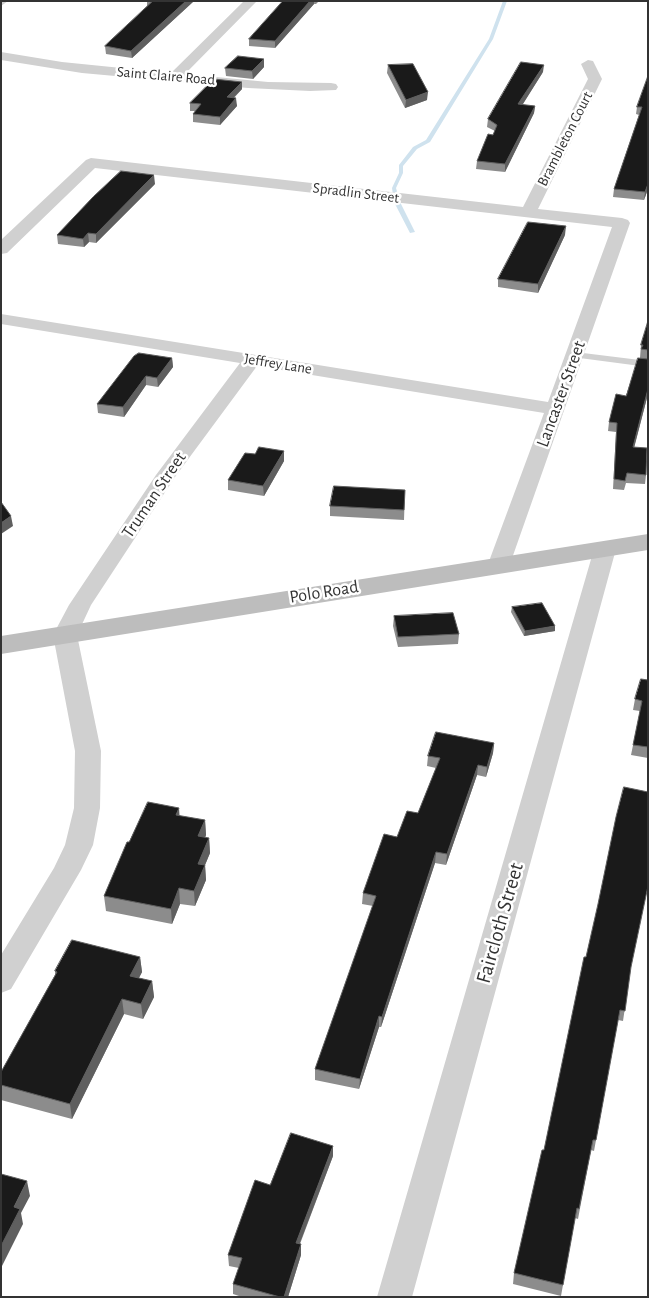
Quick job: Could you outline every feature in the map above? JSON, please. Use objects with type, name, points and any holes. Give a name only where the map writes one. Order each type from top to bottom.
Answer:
[{"type":"main road","name":"Polo Road","points":[[1,645],[499,564],[648,542]]},
{"type":"street","points":[[174,77],[252,1]]},
{"type":"street","name":"Saint Claire Road","points":[[1,56],[58,66],[174,77],[302,88],[331,86]]},
{"type":"street","name":"Brambleton Court","points":[[528,213],[595,79],[588,64]]},
{"type":"street","name":"Spradlin Street","points":[[1,249],[90,163],[622,223]]},
{"type":"street","name":"Lancaster Street","points":[[499,564],[622,223]]},
{"type":"street","name":"Jeffrey Lane","points":[[1,318],[555,409]]},
{"type":"street","name":"Truman Street","points":[[65,635],[80,605],[166,474],[252,360]]},
{"type":"street","name":"Faircloth Street","points":[[394,1297],[606,549]]},
{"type":"street","points":[[1,981],[67,870],[79,845],[86,808],[88,751],[65,635]]},
{"type":"lane","points":[[575,355],[648,364]]},
{"type":"building","points":[[153,1],[186,1],[131,51],[105,46]]},
{"type":"building","points":[[283,1],[310,1],[275,41],[249,39]]},
{"type":"building","points":[[238,56],[264,59],[252,71],[225,68]]},
{"type":"building","points":[[521,62],[544,65],[518,104],[535,106],[505,164],[477,161],[488,134],[493,135],[497,125],[488,119]]},
{"type":"building","points":[[413,64],[428,92],[406,100],[388,65]]},
{"type":"building","points":[[648,76],[648,184],[645,192],[614,189],[642,107],[637,107]]},
{"type":"building","points":[[214,79],[242,82],[227,97],[236,98],[220,117],[193,114],[201,104],[190,103]]},
{"type":"building","points":[[121,171],[154,175],[96,234],[88,233],[83,239],[57,235],[93,197]]},
{"type":"building","points":[[528,222],[566,226],[538,284],[498,279]]},
{"type":"building","points":[[648,321],[648,350],[641,349],[643,345],[641,345]]},
{"type":"building","points":[[139,353],[172,358],[157,378],[146,376],[123,407],[97,404],[134,356]]},
{"type":"building","points":[[638,358],[648,359],[648,389],[633,447],[647,448],[646,475],[627,473],[625,481],[614,479],[617,423],[609,422],[616,394],[626,396]]},
{"type":"building","points":[[259,447],[284,451],[263,486],[228,480],[245,453],[255,454]]},
{"type":"building","points":[[334,486],[405,490],[404,510],[330,506]]},
{"type":"building","points":[[1,502],[11,516],[1,523]]},
{"type":"building","points":[[542,603],[555,626],[525,631],[512,607]]},
{"type":"building","points":[[453,613],[459,634],[398,637],[394,616]]},
{"type":"building","points":[[641,679],[648,680],[648,747],[633,745],[642,701],[635,699]]},
{"type":"building","points":[[436,732],[494,743],[487,767],[478,765],[447,854],[436,852],[382,1017],[379,1016],[360,1079],[315,1069],[376,896],[363,893],[384,834],[397,837],[407,811],[418,813],[440,758],[428,756]]},
{"type":"building","points":[[624,787],[648,792],[648,886],[631,967],[625,1011],[620,1010],[596,1140],[593,1140],[579,1209],[577,1208],[563,1285],[514,1273],[542,1150],[544,1150],[584,957],[586,957]]},
{"type":"building","points":[[148,802],[179,808],[176,815],[205,820],[198,836],[209,838],[198,864],[205,865],[194,891],[179,888],[171,909],[104,896],[127,842],[129,842]]},
{"type":"building","points":[[72,940],[140,957],[130,976],[152,981],[141,1004],[122,999],[70,1104],[1,1085],[1,1072],[57,972],[55,971]]},
{"type":"building","points":[[291,1133],[333,1146],[296,1243],[301,1244],[284,1297],[280,1297],[233,1284],[242,1258],[228,1255],[255,1180],[270,1185]]},
{"type":"building","points":[[1,1174],[27,1181],[14,1207],[20,1209],[1,1246]]},
{"type":"waterway","points":[[412,232],[397,202],[394,188],[401,173],[401,166],[415,148],[428,141],[491,39],[505,1]]}]
